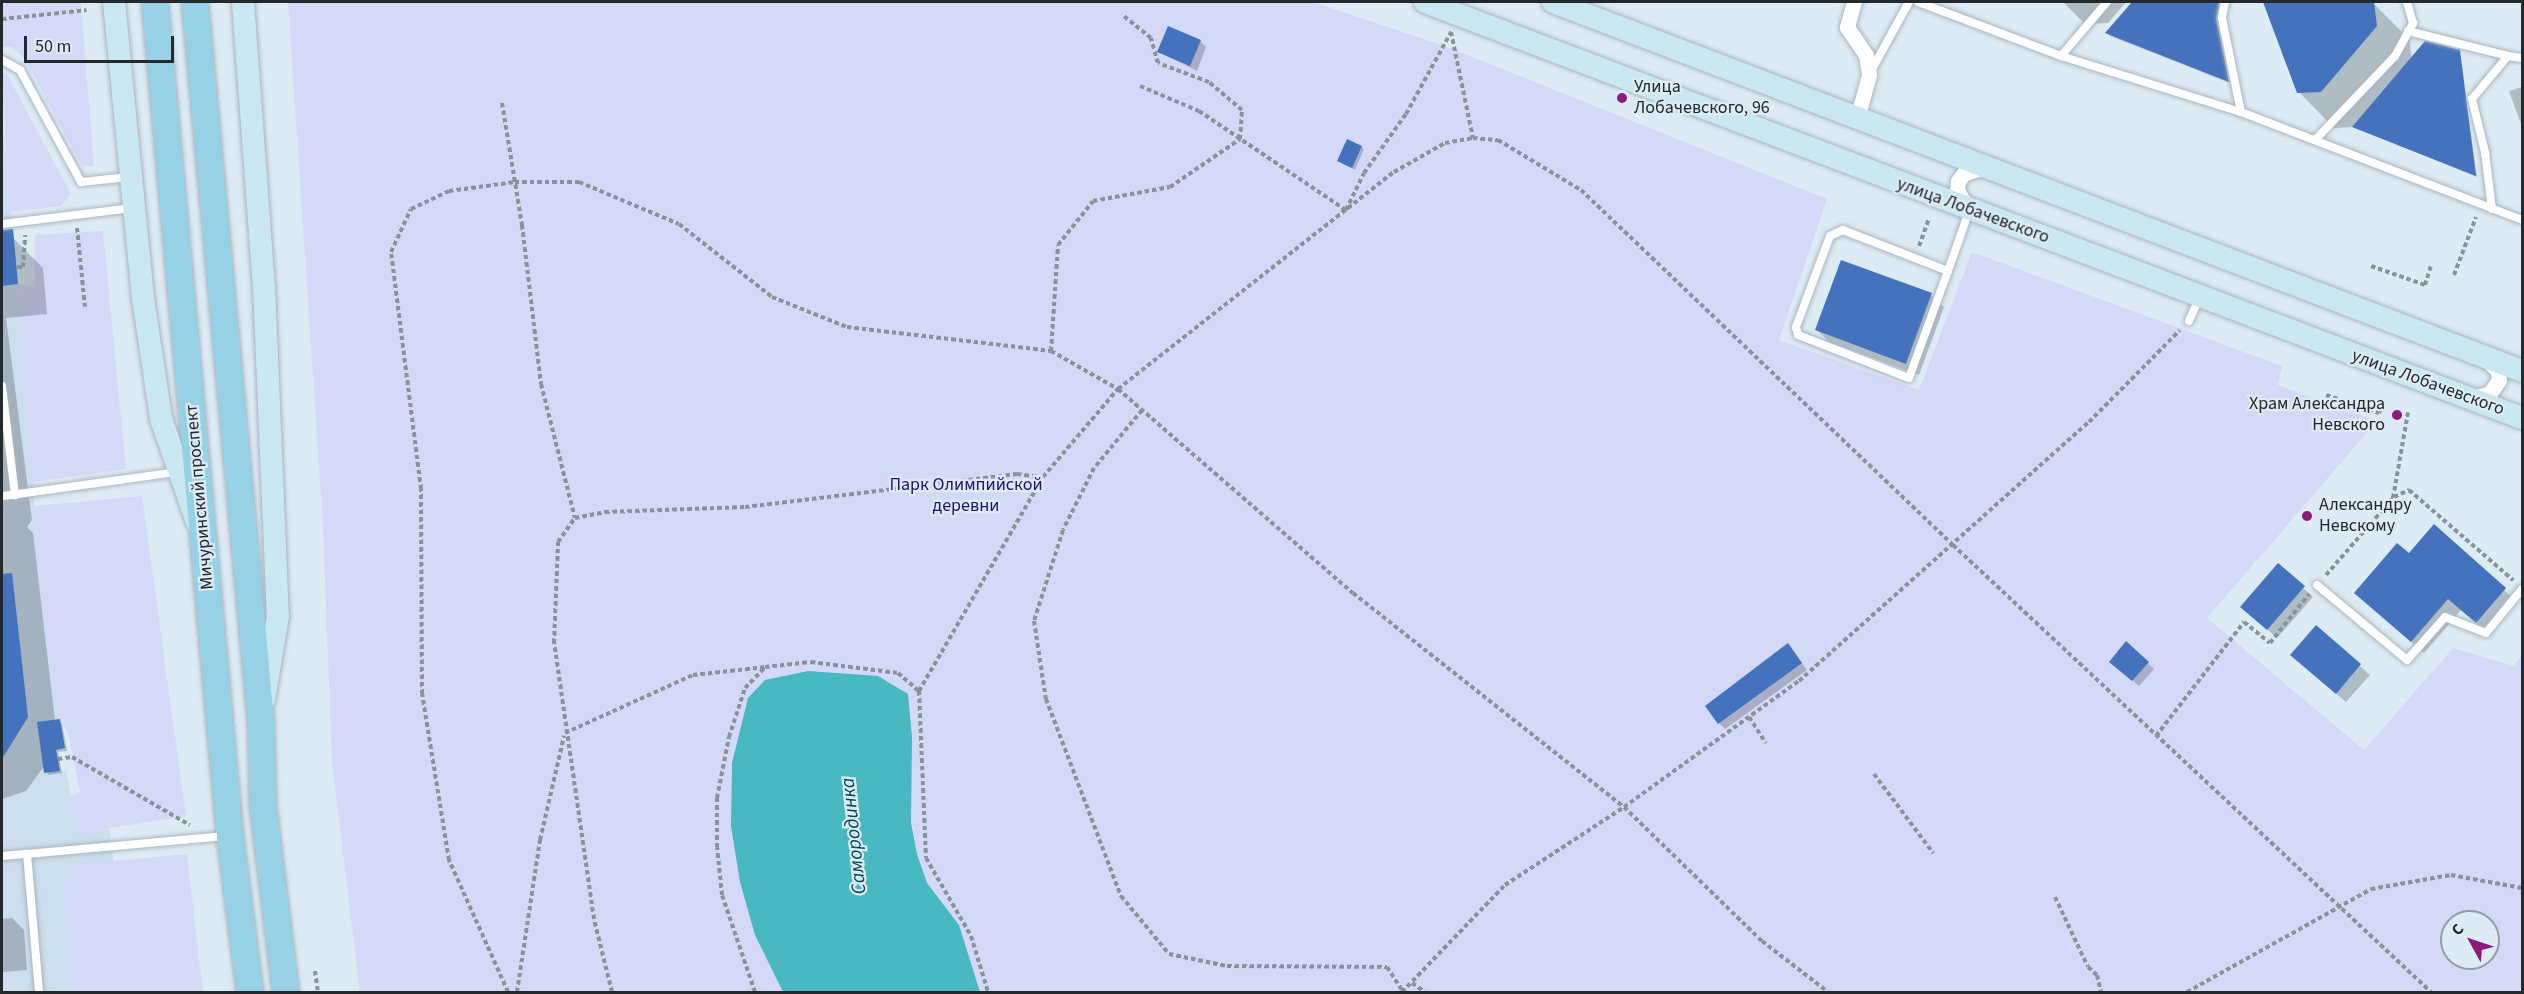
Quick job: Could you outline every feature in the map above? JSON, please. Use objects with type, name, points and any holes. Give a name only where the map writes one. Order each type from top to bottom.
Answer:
[{"type":"main road","points":[[114,2],[133,207],[160,419],[204,543]]},
{"type":"main road","name":"Мичуринский проспект","points":[[155,2],[230,836],[250,993]]},
{"type":"main road","points":[[195,2],[261,722],[263,806],[286,993]]},
{"type":"main road","points":[[243,2],[264,286],[278,616],[261,722]]},
{"type":"main road","name":"улица Лобачевского","points":[[1425,2],[1969,211],[2201,294],[2523,418]]},
{"type":"main road","points":[[1553,2],[2523,371]]},
{"type":"street","points":[[1854,2],[1847,27],[1866,55],[1869,75],[1857,119]]},
{"type":"street","points":[[1969,211],[1957,190],[1958,181],[1964,173],[1986,167]]},
{"type":"street","points":[[2467,398],[2489,394],[2499,380],[2493,363],[2482,356]]},
{"type":"lane","points":[[1869,75],[1909,2]]},
{"type":"lane","points":[[1918,2],[2061,56],[2241,112],[2523,220]]},
{"type":"lane","points":[[2061,56],[2107,2]]},
{"type":"lane","points":[[2225,2],[2222,18],[2241,112]]},
{"type":"lane","points":[[2315,140],[2395,56],[2413,23],[2407,2]]},
{"type":"lane","points":[[2408,32],[2523,58]]},
{"type":"lane","points":[[2492,209],[2485,152],[2472,99],[2508,56]]},
{"type":"lane","points":[[2,60],[20,70],[81,182],[130,177]]},
{"type":"lane","points":[[2,224],[133,207]]},
{"type":"lane","points":[[1948,271],[1843,230],[1830,236],[1796,327],[1798,335],[1909,378],[1948,271],[1969,211]]},
{"type":"lane","points":[[2189,321],[2201,294]]},
{"type":"lane","points":[[2,386],[15,495]]},
{"type":"lane","points":[[4,496],[179,472]]},
{"type":"lane","points":[[2317,585],[2407,660],[2445,617],[2486,633],[2523,588]]},
{"type":"lane","points":[[2,856],[230,836]]},
{"type":"lane","points":[[27,854],[39,993]]},
{"type":"path","points":[[2,19],[87,10]]},
{"type":"path","points":[[1123,15],[1151,38],[1158,63],[1209,82],[1242,110],[1240,139]]},
{"type":"path","points":[[1346,210],[1364,173],[1406,114],[1451,31],[1473,138]]},
{"type":"path","points":[[1140,86],[1199,111],[1346,210]]},
{"type":"path","points":[[502,103],[515,183],[541,384],[575,518]]},
{"type":"path","points":[[988,993],[970,936],[926,858],[919,691],[1043,477],[1118,389],[1394,172],[1445,143],[1473,138],[1498,140],[1581,190],[1953,545],[2431,993]]},
{"type":"path","points":[[1051,351],[1058,245],[1093,201],[1170,187],[1240,139]]},
{"type":"path","points":[[508,993],[449,860],[422,694],[421,489],[391,252],[411,209],[449,191],[515,183],[579,182],[679,224],[772,297],[847,327],[1051,351],[1118,389],[1353,592],[1624,807],[1762,941],[1828,993]]},
{"type":"path","points":[[2454,275],[2481,205]]},
{"type":"path","points":[[75,215],[85,307]]},
{"type":"path","points":[[1923,235],[1929,219]]},
{"type":"path","points":[[17,267],[23,267],[26,221]]},
{"type":"path","points":[[2371,266],[2425,285],[2431,265]]},
{"type":"path","points":[[1142,410],[1094,468],[1063,530],[1034,621],[1046,699],[1121,896],[1169,954],[1227,966],[1387,967],[1403,992],[1505,885],[1624,807],[1799,681],[2090,422],[2189,321]]},
{"type":"path","points":[[2326,395],[2379,413],[2384,402]]},
{"type":"path","points":[[2393,498],[2408,412]]},
{"type":"path","points":[[612,993],[594,919],[565,733],[554,643],[558,542],[575,518],[605,512],[745,507],[1017,474],[1043,477]]},
{"type":"path","points":[[2156,736],[2244,622],[2270,643],[2393,498],[2409,490],[2523,588]]},
{"type":"path","points":[[565,733],[693,675],[811,662],[898,673],[919,691]]},
{"type":"path","points":[[755,993],[722,895],[717,798],[729,737],[745,688],[765,667]]},
{"type":"path","points":[[1749,717],[1766,743]]},
{"type":"path","points":[[517,993],[540,840],[565,733]]},
{"type":"path","points":[[58,759],[72,757],[195,829]]},
{"type":"path","points":[[1874,774],[1933,853]]},
{"type":"path","points":[[2187,993],[2337,906],[2371,889],[2451,875],[2523,888]]},
{"type":"path","points":[[2055,897],[2088,967],[2097,975],[2101,993]]},
{"type":"path","points":[[315,971],[318,993]]},
{"type":"path","points":[[1412,982],[1425,993]]},
{"type":"shaded area","points":[[2,116],[18,284],[43,622],[65,748],[57,750],[60,770],[66,771],[80,837],[109,828],[134,992],[2,992]]},
{"type":"green space","points":[[2,2],[81,2],[94,166],[82,166],[25,59],[11,47],[2,47]]},
{"type":"green space","name":"Парк Олимпийской деревни","points":[[288,2],[1313,2],[1442,45],[1827,199],[1779,340],[1919,390],[1972,252],[2282,366],[2278,385],[2377,421],[2207,618],[2364,750],[2453,648],[2514,666],[2522,655],[2522,992],[360,992],[332,763],[323,527]]},
{"type":"green space","points":[[2,72],[8,76],[71,194],[61,206],[9,212]]},
{"type":"green space","points":[[103,231],[126,469],[32,482],[18,284],[34,287],[35,235]]},
{"type":"green space","points":[[142,496],[186,816],[109,828],[80,837],[71,796],[80,792],[68,733],[60,719],[43,622],[34,506]]},
{"type":"green space","points":[[187,854],[203,992],[75,992],[64,879],[75,865]]},
{"type":"water","name":"Самородинка","points":[[808,671],[878,676],[908,694],[912,737],[911,823],[917,854],[927,883],[959,925],[980,992],[783,992],[755,935],[740,882],[731,826],[732,763],[748,698],[765,680]]},
{"type":"building","points":[[2132,2],[2219,2],[2216,19],[2229,82],[2105,33]]},
{"type":"building","points":[[2263,2],[2374,2],[2377,26],[2321,92],[2297,93]]},
{"type":"building","points":[[1168,26],[1201,40],[1190,66],[1157,52]]},
{"type":"building","points":[[2425,41],[2460,50],[2476,176],[2352,127]]},
{"type":"building","points":[[1347,139],[1362,146],[1352,168],[1337,161]]},
{"type":"building","points":[[13,229],[18,284],[2,286],[2,230]]},
{"type":"building","points":[[1841,260],[1932,293],[1906,364],[1815,330]]},
{"type":"building","points":[[2434,524],[2506,588],[2476,623],[2448,599],[2411,642],[2354,593],[2397,543],[2409,553]]},
{"type":"building","points":[[2278,563],[2305,586],[2267,630],[2240,607]]},
{"type":"building","points":[[12,573],[28,717],[2,759],[2,574]]},
{"type":"building","points":[[2316,625],[2361,664],[2336,694],[2290,655]]},
{"type":"building","points":[[2126,641],[2149,662],[2132,681],[2109,662]]},
{"type":"building","points":[[1788,643],[1802,663],[1718,724],[1705,706]]},
{"type":"building","points":[[60,719],[65,748],[56,750],[60,771],[44,773],[37,722]]},
{"type":"place","name":"Улица Лобачевского, 96","points":[[1622,98]]},
{"type":"place","name":"Храм Александра Невского","points":[[2397,415]]},
{"type":"place","name":"Александру Невскому","points":[[2307,516]]}]
